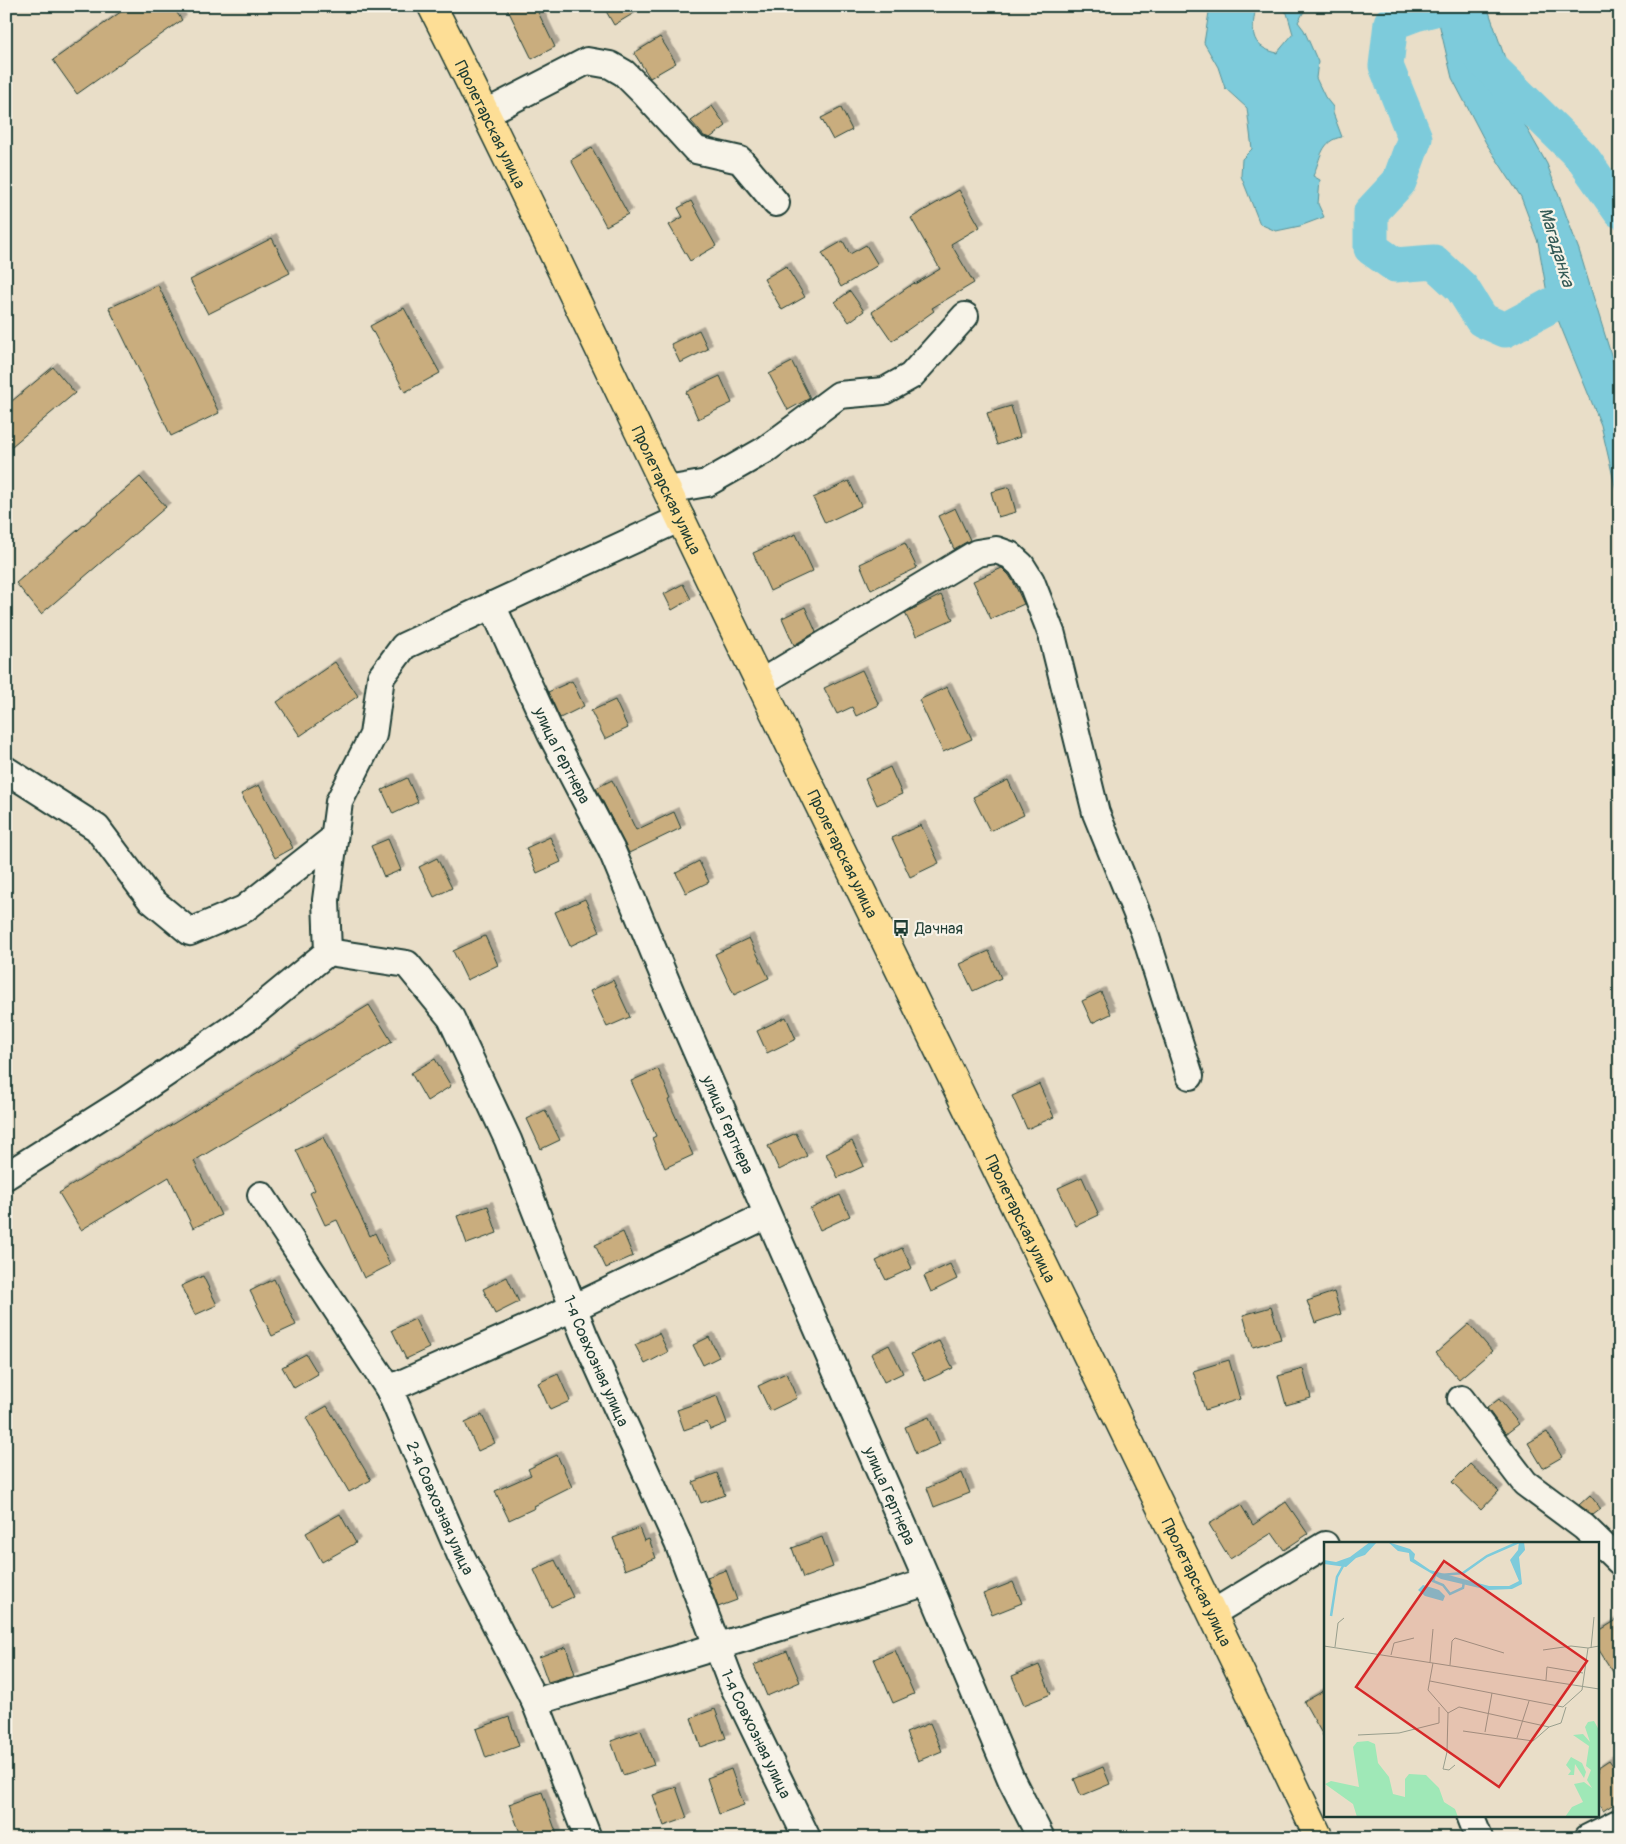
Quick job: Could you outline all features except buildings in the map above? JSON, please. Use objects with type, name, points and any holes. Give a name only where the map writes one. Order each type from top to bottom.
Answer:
[{"type":"main road","name":"Пролетарская улица","points":[[432,6],[486,112],[760,683],[1213,1613],[1319,1838]]},
{"type":"street","points":[[486,112],[587,61],[610,65],[624,73],[696,150],[740,160],[776,203]]},
{"type":"street","points":[[667,490],[707,483],[765,450],[839,395],[884,391],[911,376],[965,316]]},
{"type":"street","points":[[6,1176],[126,1101],[249,1017],[328,952],[326,900],[339,802],[373,735],[381,677],[404,646],[681,518]]},
{"type":"street","points":[[760,683],[977,552],[996,550],[1010,555],[1021,564],[1031,581],[1052,635],[1096,813],[1144,931],[1190,1076]]},
{"type":"street","name":"улица Гертнера","points":[[492,605],[551,734],[612,851],[675,1002],[928,1582],[1011,1779],[1040,1838]]},
{"type":"street","points":[[6,770],[97,828],[150,899],[190,932],[244,909],[334,838]]},
{"type":"street","name":"1-я Совхозная улица","points":[[328,952],[407,964],[451,1018],[508,1140],[584,1336],[678,1543],[730,1677],[807,1838]]},
{"type":"street","name":"2-я Совхозная улица","points":[[262,1196],[388,1389],[461,1556],[535,1702],[588,1838]]},
{"type":"street","points":[[388,1389],[573,1308],[767,1215]]},
{"type":"street","points":[[1461,1400],[1525,1483],[1584,1527],[1620,1562]]},
{"type":"street","points":[[1213,1613],[1324,1546]]},
{"type":"street","points":[[535,1702],[928,1582]]},
{"type":"street","points":[[1470,1816],[1479,1838]]},
{"type":"street","points":[[1588,1838],[1620,1822]]},
{"type":"water","points":[[1210,6],[1256,6],[1254,36],[1261,46],[1277,53],[1293,34],[1287,13],[1278,6],[1307,6],[1298,22],[1304,30],[1318,62],[1316,78],[1325,97],[1333,107],[1333,113],[1342,137],[1335,139],[1326,146],[1313,176],[1320,180],[1318,204],[1324,217],[1300,226],[1276,231],[1260,224],[1241,176],[1242,159],[1252,149],[1247,108],[1225,88],[1218,67],[1204,43]]},
{"type":"water","points":[[1435,6],[1487,6],[1507,64],[1522,120],[1547,164],[1579,250],[1620,384],[1620,501],[1601,425],[1547,293],[1538,242],[1521,197],[1486,143],[1452,78]]},
{"type":"waterway","points":[[1446,6],[1415,14],[1391,23],[1386,66],[1415,138],[1399,182],[1371,212],[1371,248],[1395,265],[1434,262],[1462,288],[1482,320],[1505,330],[1572,294]]},
{"type":"waterway","name":"Магаданка","points":[[1481,58],[1582,157],[1620,211]]},
{"type":"place","name":"Дачная","points":[[901,928]]}]
